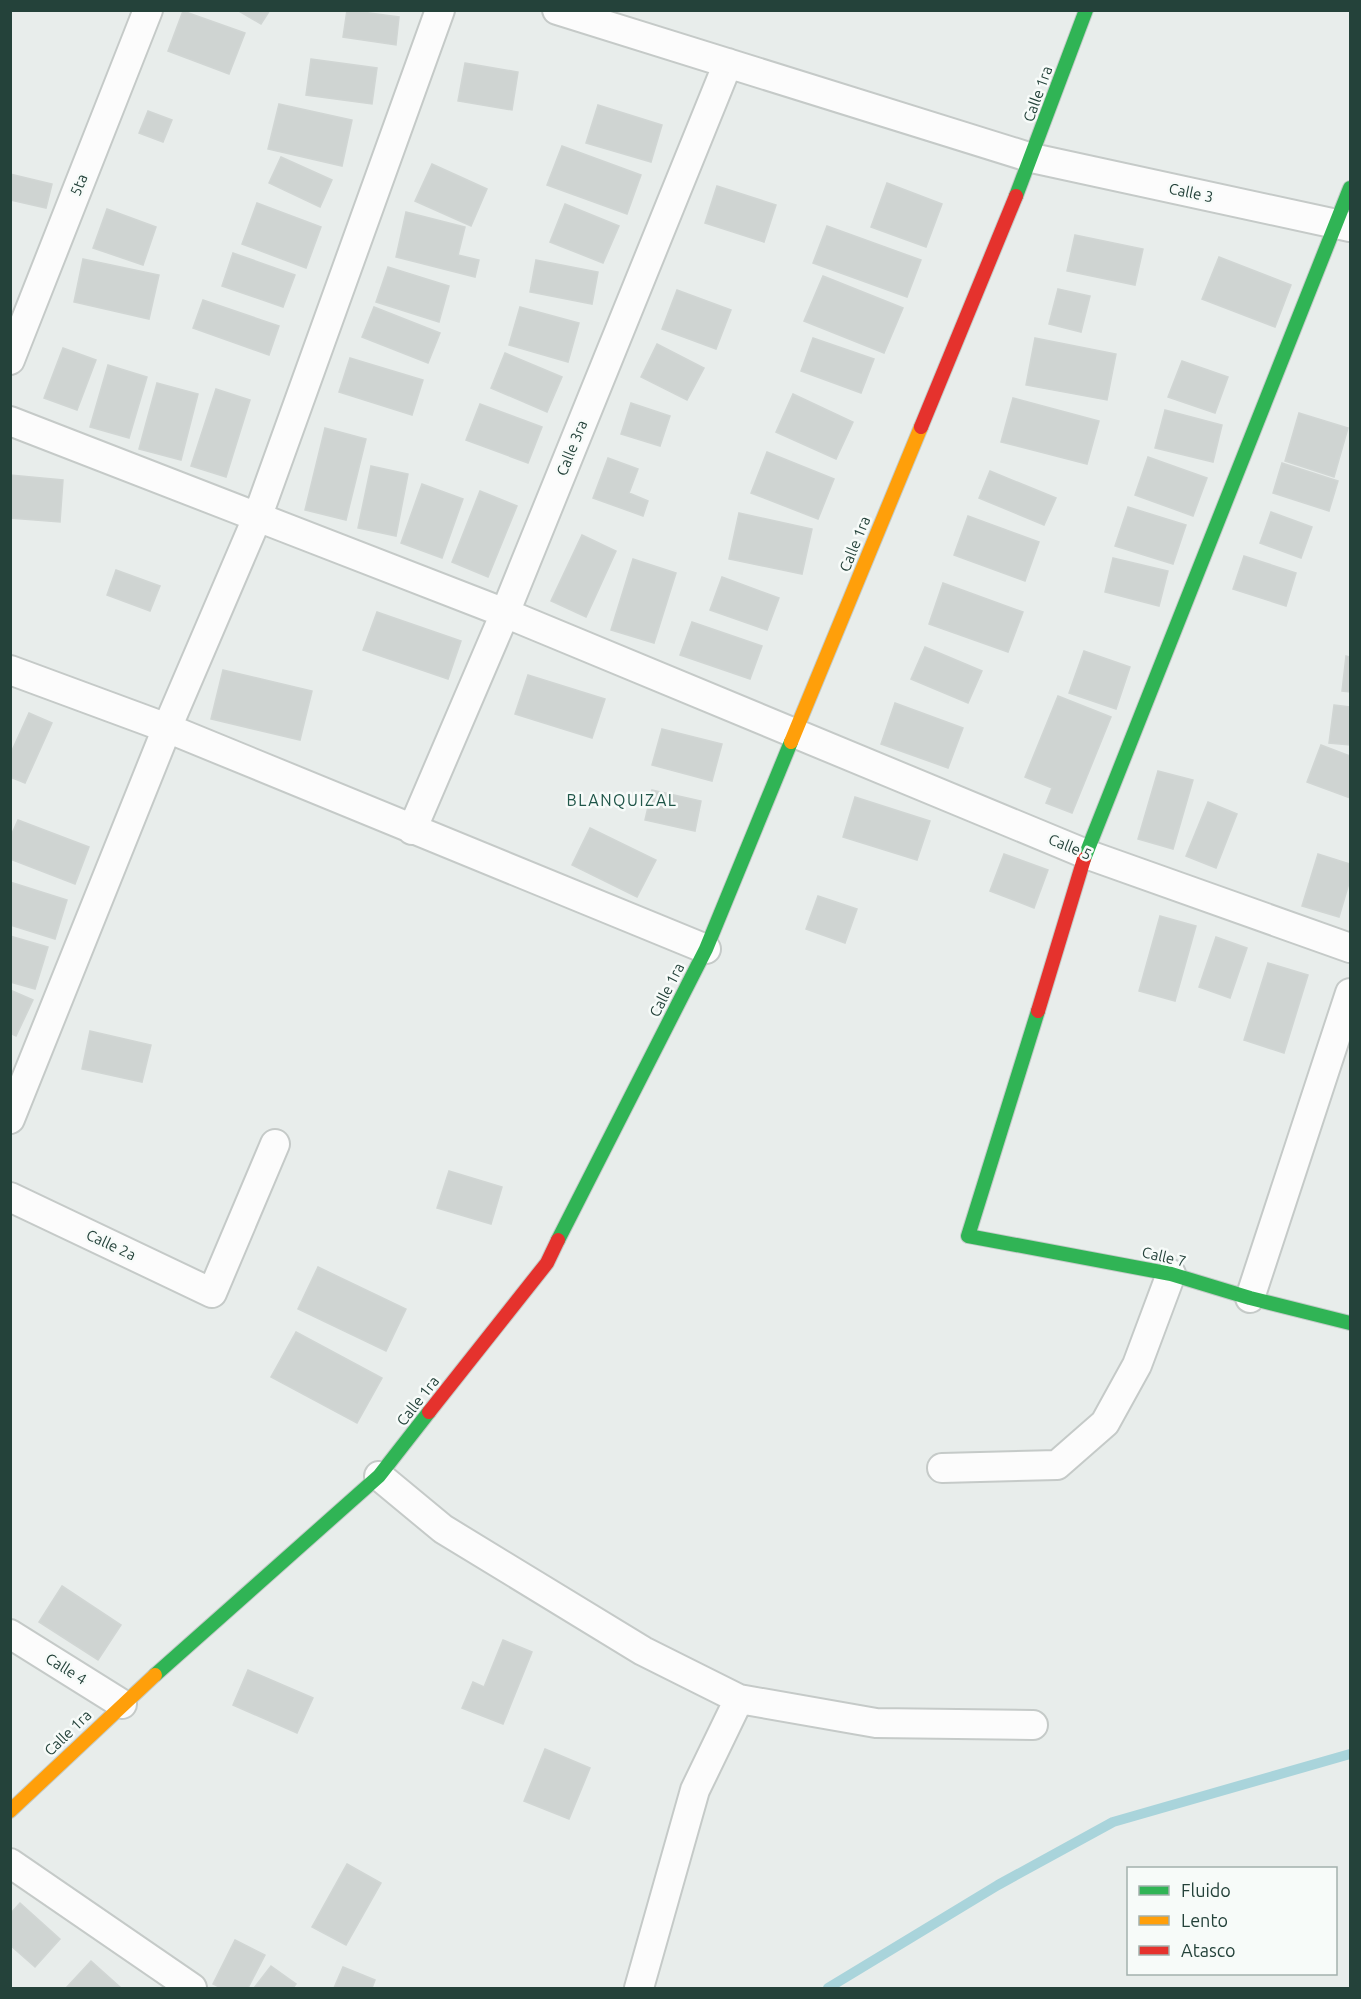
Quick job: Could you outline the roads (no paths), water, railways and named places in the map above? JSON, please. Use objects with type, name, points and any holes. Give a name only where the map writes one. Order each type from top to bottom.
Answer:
[{"type":"main road","name":"Calle 1ra","points":[[10,1811],[122,1704],[379,1476],[547,1263],[706,949],[1032,158],[1086,10]]},
{"type":"main road","points":[[1086,854],[1343,226],[1350,188]]},
{"type":"main road","name":"Calle 7","points":[[1086,854],[968,1236],[1171,1274],[1251,1298],[1350,1323]]},
{"type":"street","name":"5ta","points":[[10,360],[148,10]]},
{"type":"street","points":[[10,1119],[167,728],[257,518],[440,10]]},
{"type":"street","name":"Calle 3","points":[[557,10],[1032,158],[1343,226]]},
{"type":"street","name":"Calle 3ra","points":[[412,830],[505,613],[728,63]]},
{"type":"street","name":"Calle 5","points":[[10,421],[505,613],[1086,854],[1350,948]]},
{"type":"street","points":[[10,670],[167,728],[706,949]]},
{"type":"street","points":[[1251,1298],[1350,993]]},
{"type":"street","name":"Calle 2a","points":[[10,1197],[212,1293],[275,1144]]},
{"type":"street","points":[[942,1468],[1057,1466],[1106,1424],[1137,1365],[1171,1274]]},
{"type":"street","points":[[379,1476],[443,1529],[643,1651],[739,1699],[876,1723],[1034,1725]]},
{"type":"street","name":"Calle 4","points":[[10,1635],[122,1704]]},
{"type":"street","points":[[639,1989],[695,1790],[739,1699]]},
{"type":"street","points":[[10,1863],[192,1989]]},
{"type":"waterway","points":[[828,1988],[998,1885],[1113,1822],[1350,1754]]},
{"type":"district","name":"BLANQUIZAL","points":[[622,800]]}]
